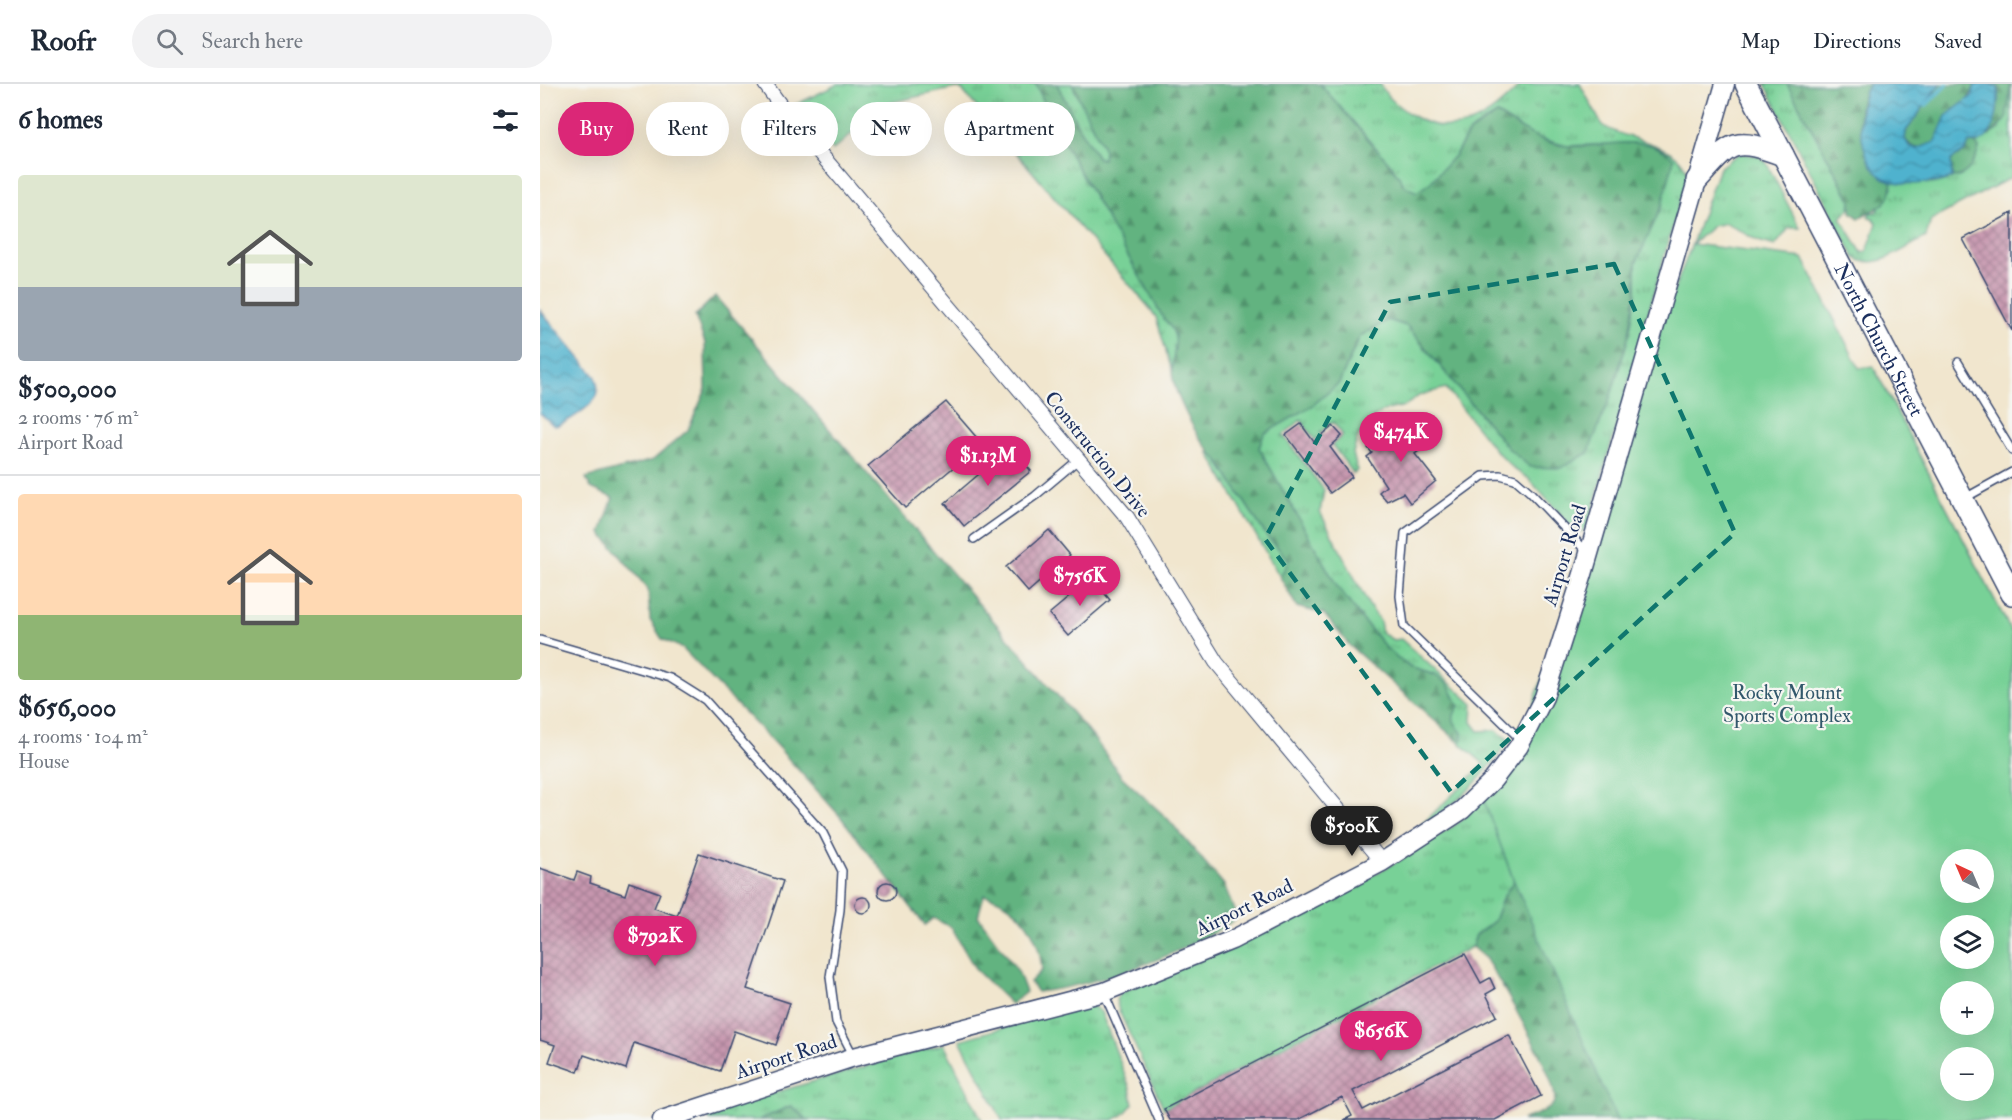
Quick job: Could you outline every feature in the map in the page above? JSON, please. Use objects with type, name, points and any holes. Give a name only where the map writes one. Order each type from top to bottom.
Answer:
[{"type":"main road","name":"Airport Road","points":[[662,1120],[854,1057],[1104,992],[1232,940],[1382,862],[1462,810],[1493,780],[1522,741],[1544,697],[1589,554],[1725,84]]},
{"type":"main road","name":"North Church Street","points":[[1746,84],[2012,594]]},
{"type":"main road","points":[[1697,180],[1724,151],[1740,143],[1749,143],[1783,155]]},
{"type":"street","name":"Construction Drive","points":[[765,84],[801,131],[1079,459],[1132,525],[1215,662],[1382,862]]},
{"type":"lane","points":[[1958,362],[2012,451]]},
{"type":"lane","points":[[974,539],[1035,496],[1079,459]]},
{"type":"lane","points":[[1962,499],[2012,472]]},
{"type":"lane","points":[[1522,741],[1404,626],[1400,596],[1405,533],[1483,476],[1500,475],[1515,479],[1530,492],[1589,554]]},
{"type":"lane","points":[[540,640],[670,678],[705,700],[823,833],[842,871],[840,910],[830,977],[836,1022],[854,1057]]},
{"type":"lane","points":[[1104,992],[1159,1120]]},
{"type":"highlighted area","points":[[1614,264],[1735,533],[1451,792],[1265,539],[1390,302]]},
{"type":"green space","points":[[838,84],[1036,84],[1044,102],[972,102],[962,90],[956,88],[893,102],[850,102],[850,135],[838,146],[838,102],[801,102]]},
{"type":"green space","points":[[1036,84],[1057,84],[1066,102],[1044,102]]},
{"type":"green space","points":[[1057,84],[1072,84],[1104,150],[1104,159],[1098,158],[1081,132],[1075,120],[1075,102],[1066,102]]},
{"type":"green space","points":[[1072,84],[1320,84],[1390,164],[1406,187],[1417,192],[1431,182],[1455,155],[1469,132],[1497,114],[1531,134],[1558,145],[1638,143],[1663,150],[1674,159],[1662,205],[1636,263],[1636,292],[1629,335],[1610,398],[1588,453],[1561,468],[1530,467],[1509,449],[1407,326],[1388,320],[1360,336],[1339,383],[1312,406],[1264,434],[1259,448],[1338,588],[1387,649],[1409,667],[1435,675],[1448,684],[1459,706],[1454,714],[1454,720],[1462,733],[1461,744],[1350,646],[1324,614],[1297,607],[1280,577],[1289,560],[1266,535],[1188,418],[1173,380],[1175,338],[1071,156],[1075,156],[1075,120],[1098,158],[1103,159],[1104,150]]},
{"type":"green space","points":[[1320,84],[1380,84],[1390,98],[1408,113],[1444,127],[1459,126],[1485,115],[1498,107],[1521,84],[1580,84],[1602,125],[1676,156],[1684,165],[1687,176],[1588,526],[1581,532],[1575,531],[1528,478],[1515,470],[1495,450],[1446,388],[1420,395],[1405,406],[1383,411],[1372,419],[1358,436],[1353,453],[1357,470],[1354,474],[1332,445],[1343,435],[1333,422],[1320,433],[1322,436],[1315,440],[1301,420],[1283,435],[1324,490],[1320,512],[1370,607],[1380,621],[1382,633],[1393,640],[1401,639],[1473,704],[1472,722],[1479,731],[1496,730],[1509,740],[1468,791],[1416,830],[1484,764],[1461,744],[1462,733],[1450,713],[1435,675],[1409,667],[1387,649],[1338,588],[1259,448],[1263,434],[1312,406],[1339,383],[1360,336],[1388,320],[1407,326],[1509,449],[1610,398],[1629,335],[1636,292],[1636,263],[1662,205],[1634,143],[1567,146],[1535,137],[1497,114],[1469,132],[1455,155],[1431,182],[1417,192],[1406,188],[1390,164]]},
{"type":"green space","points":[[1765,84],[1787,84],[1851,201],[1850,208],[1841,218],[1862,253],[1867,251],[1877,223],[1873,218],[1868,217],[1870,213],[1876,212],[1892,189],[1891,180],[1932,184],[1961,176],[1979,149],[1976,143],[1999,129],[2011,84],[2012,177],[1931,220],[1926,237],[1900,252],[1880,260],[1862,261],[1854,257]]},
{"type":"green space","points":[[1787,84],[1869,84],[1860,108],[1860,120],[1871,156],[1884,178],[1891,180],[1890,195],[1883,205],[1859,218],[1851,212],[1851,200]]},
{"type":"green space","points":[[1940,84],[1979,84],[1975,85],[1967,100],[1945,123],[1932,145],[1924,149],[1916,148],[1905,139],[1906,131]]},
{"type":"green space","points":[[1988,84],[2011,84],[2006,120],[1988,136],[1997,112],[1998,87]]},
{"type":"green space","points":[[1969,143],[1976,144],[1979,148],[1975,159],[1967,171],[1952,178],[1951,160],[1965,151]]},
{"type":"green space","points":[[1739,153],[1759,156],[1766,162],[1800,228],[1789,228],[1775,246],[1758,241],[1726,223],[1713,226],[1692,244],[1719,168]]},
{"type":"green space","points":[[1019,156],[1071,156],[1173,331],[1176,349],[1172,371],[1156,317]]},
{"type":"green space","name":"Rocky Mount Sports Complex","points":[[1692,244],[1803,258],[1859,368],[1873,366],[2012,633],[2012,1120],[1617,1120],[1514,881],[1484,801],[1512,767],[1667,308]]},
{"type":"green space","points":[[715,296],[1093,737],[1122,777],[1168,819],[1224,885],[1237,918],[1193,944],[1141,966],[1087,983],[1037,992],[1030,982],[1042,970],[1040,957],[1037,944],[1026,922],[1008,905],[984,895],[978,916],[1018,971],[1026,992],[1011,1004],[976,970],[951,927],[933,918],[925,925],[839,815],[776,745],[682,648],[662,639],[650,620],[648,589],[601,533],[613,498],[591,488],[586,478],[653,460],[688,430],[706,389],[705,343],[695,316]]},
{"type":"green space","points":[[1873,366],[2012,633],[2012,722],[1496,832],[1514,881],[1503,897],[1494,921],[1476,935],[1472,947],[1164,1109],[1119,1011],[1116,1000],[1120,993],[1339,893],[1422,846],[1462,820]]},
{"type":"green space","points":[[1208,452],[1217,459],[1266,535],[1289,560],[1280,577]]},
{"type":"green space","points":[[1496,832],[1672,1120],[1522,1120],[1549,1108],[1554,1102],[1554,1091],[1549,1075],[1515,1009],[1486,959],[1472,947],[1476,935],[1494,921],[1503,897],[1514,881]]},
{"type":"green space","points":[[1091,1005],[1101,1012],[1130,1088],[1133,1104],[1123,1115],[1113,1120],[1002,1120],[960,1040],[1075,1007]]},
{"type":"green space","points":[[944,1044],[982,1120],[807,1120],[791,1106],[759,1120],[710,1120],[708,1116],[714,1110]]},
{"type":"green space","points":[[791,1106],[807,1120],[759,1120]]},
{"type":"water","points":[[1869,84],[1940,84],[1906,131],[1905,139],[1909,146],[1917,149],[1935,142],[1946,116],[1972,96],[1975,85],[1988,84],[1998,87],[1998,105],[1994,124],[1985,138],[1969,143],[1965,151],[1951,160],[1952,178],[1918,184],[1891,181],[1876,171],[1864,148],[1862,106]]},
{"type":"water","points":[[540,310],[596,377],[598,386],[597,396],[590,405],[571,419],[554,426],[540,413]]},
{"type":"building","points":[[2012,213],[2012,331],[1963,239]]},
{"type":"building","points":[[946,402],[984,446],[970,458],[968,455],[905,508],[868,466]]},
{"type":"building","points":[[1412,422],[1428,444],[1415,454],[1436,481],[1410,503],[1403,493],[1387,501],[1379,492],[1386,486],[1367,457],[1372,453],[1368,448],[1395,427],[1398,432]]},
{"type":"building","points":[[1301,424],[1314,442],[1333,426],[1342,436],[1330,447],[1352,477],[1330,493],[1286,435]]},
{"type":"building","points":[[1011,447],[1031,471],[964,526],[945,503]]},
{"type":"building","points":[[1049,530],[1070,555],[1028,592],[1006,567]]},
{"type":"building","points":[[1092,578],[1110,600],[1068,636],[1049,614]]},
{"type":"building","points":[[699,853],[783,881],[747,989],[790,1003],[776,1045],[734,1031],[720,1071],[634,1043],[626,1069],[584,1055],[578,1072],[549,1062],[555,1045],[540,1040],[540,868],[574,880],[577,872],[591,877],[590,883],[625,895],[629,882],[660,893],[654,908],[677,916]]},
{"type":"building","points":[[887,882],[893,885],[896,891],[893,897],[887,900],[881,897],[878,891],[881,885]]},
{"type":"building","points":[[863,897],[869,899],[871,905],[869,911],[863,913],[857,911],[855,905],[857,899]]},
{"type":"building","points":[[1465,954],[1481,983],[1490,978],[1495,989],[1486,994],[1497,1016],[1353,1091],[1363,1110],[1509,1035],[1541,1096],[1495,1120],[1344,1120],[1352,1116],[1342,1097],[1298,1120],[1170,1120],[1164,1109]]},
{"type":"waterway","points":[[1926,105],[1947,84]]}]
